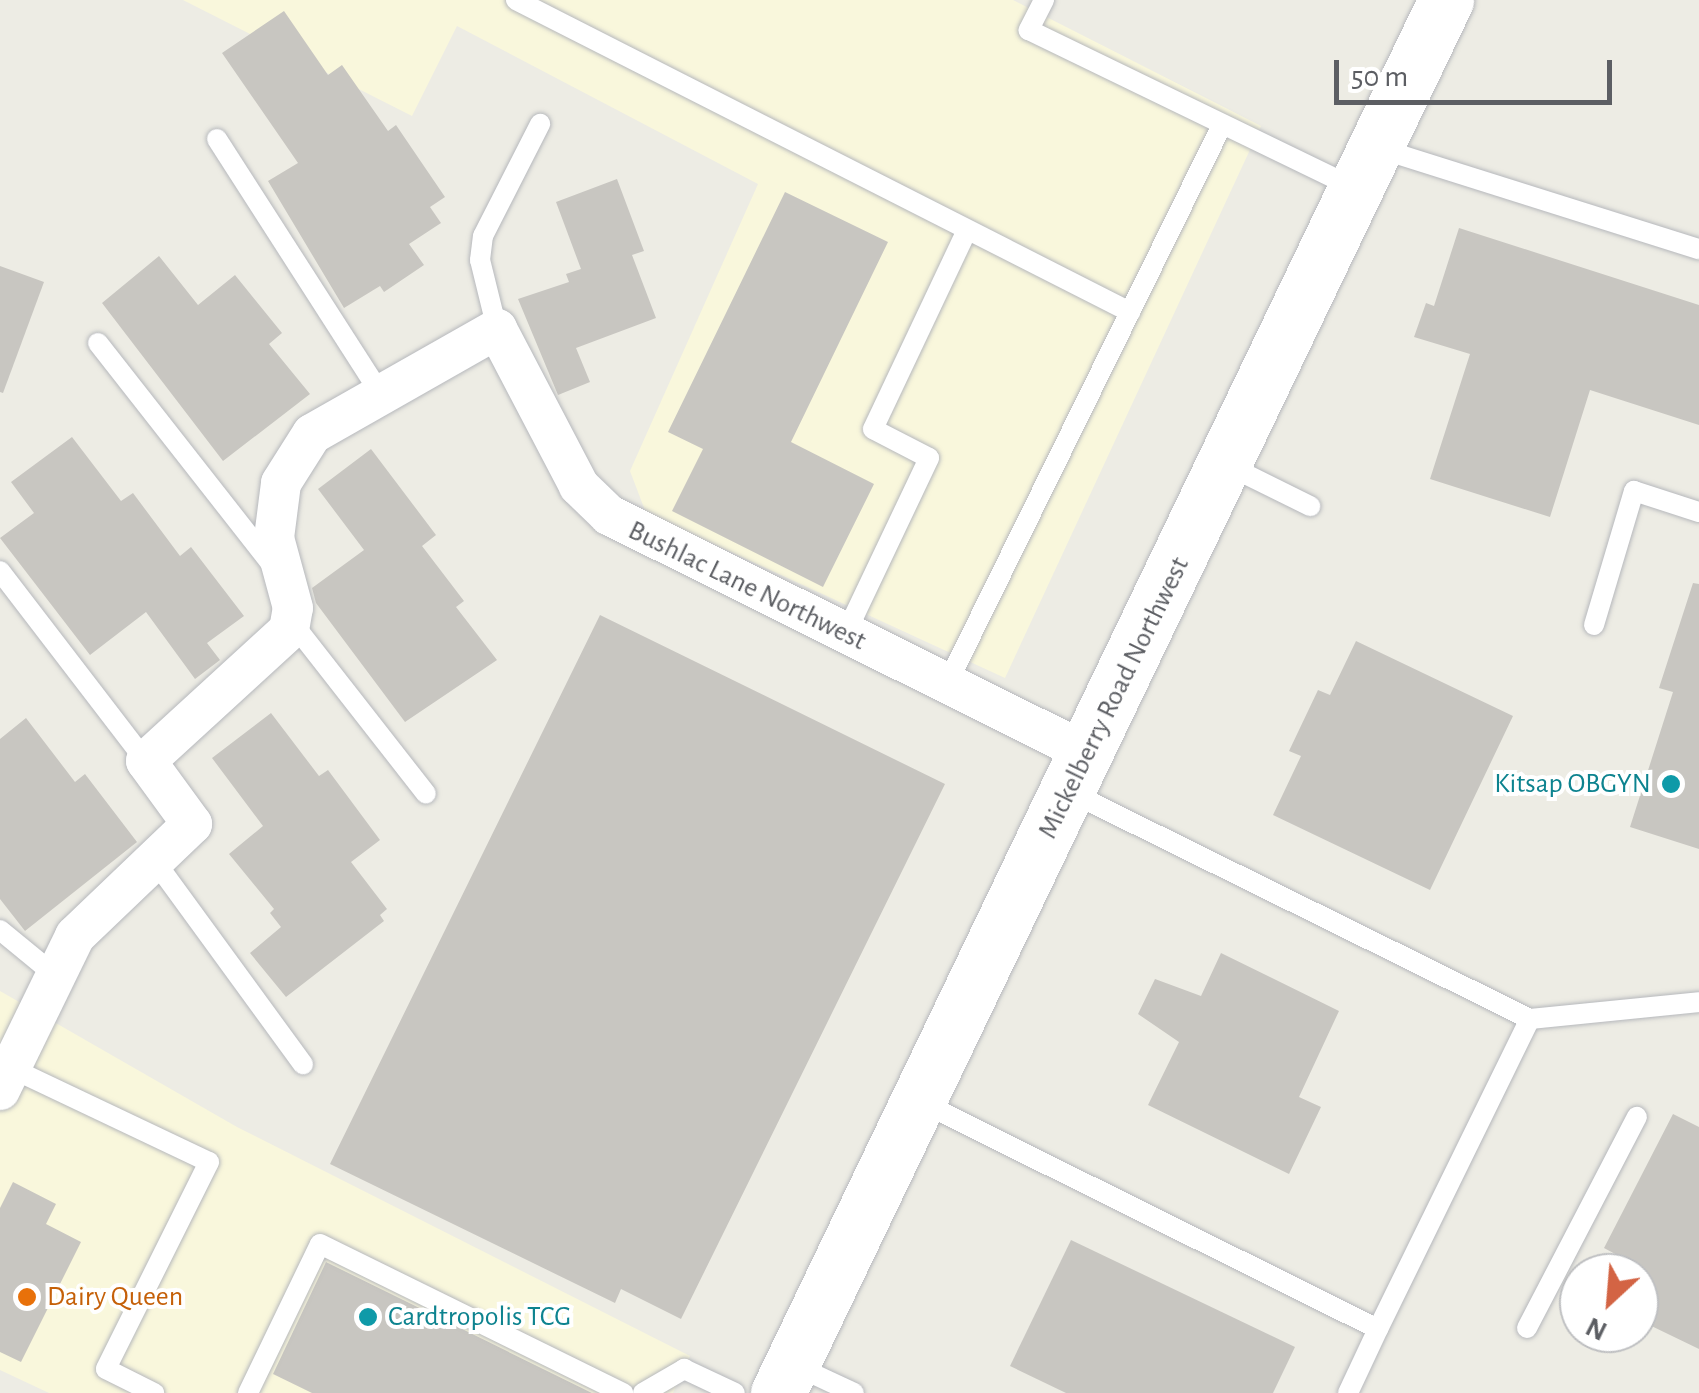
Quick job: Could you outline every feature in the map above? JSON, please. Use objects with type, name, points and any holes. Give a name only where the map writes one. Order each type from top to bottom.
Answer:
[{"type":"street","name":"Mickelberry Road Northwest","points":[[785,1379],[1079,773],[1446,0]]},
{"type":"street","points":[[6,1079],[75,936],[192,824],[146,762],[289,630],[290,603],[274,538],[281,484],[312,434],[497,330]]},
{"type":"street","name":"Bushlac Lane Northwest","points":[[497,330],[579,486],[608,515],[946,684],[1079,773]]},
{"type":"lane","points":[[516,0],[1130,312]]},
{"type":"lane","points":[[1044,0],[1029,30],[1222,124],[1366,168],[1699,249]]},
{"type":"lane","points":[[497,330],[480,260],[483,236],[540,124]]},
{"type":"lane","points":[[946,684],[1222,124]]},
{"type":"lane","points":[[218,138],[382,394]]},
{"type":"lane","points":[[845,634],[929,458],[872,429],[966,232]]},
{"type":"lane","points":[[98,343],[426,794]]},
{"type":"lane","points":[[1226,464],[1310,506]]},
{"type":"lane","points":[[1594,625],[1634,491],[1699,512]]},
{"type":"lane","points":[[0,571],[146,762]]},
{"type":"lane","points":[[1079,773],[1530,1019],[1699,1002]]},
{"type":"lane","points":[[154,860],[303,1064]]},
{"type":"lane","points":[[0,930],[56,976]]},
{"type":"lane","points":[[1348,1393],[1530,1019]]},
{"type":"lane","points":[[6,1079],[209,1162],[106,1370],[154,1393]]},
{"type":"lane","points":[[919,1101],[1378,1329]]},
{"type":"lane","points":[[1527,1328],[1636,1117]]},
{"type":"lane","points":[[248,1393],[320,1244],[623,1393]]},
{"type":"lane","points":[[643,1393],[684,1369],[735,1393]]},
{"type":"lane","points":[[785,1379],[854,1393]]},
{"type":"shaded area","points":[[183,0],[1013,0],[1261,126],[1005,678],[646,513],[630,471],[758,184],[457,26],[412,116]]},
{"type":"shaded area","points":[[0,991],[237,1127],[690,1356],[673,1393],[49,1393],[0,1370]]},
{"type":"building","points":[[284,11],[328,75],[342,65],[388,131],[396,125],[445,197],[430,207],[441,223],[409,244],[424,265],[384,292],[380,286],[344,308],[268,181],[298,163],[222,53]]},
{"type":"building","points":[[617,179],[644,251],[632,255],[656,318],[576,348],[590,382],[558,395],[518,299],[569,282],[566,274],[581,269],[556,202]]},
{"type":"building","points":[[785,192],[888,242],[791,442],[874,484],[823,587],[672,511],[703,449],[668,432]]},
{"type":"building","points":[[1459,228],[1699,305],[1699,425],[1590,390],[1550,517],[1430,479],[1470,354],[1414,337],[1426,303],[1434,306]]},
{"type":"building","points":[[159,256],[198,305],[235,275],[282,333],[269,344],[310,394],[223,461],[102,303]]},
{"type":"building","points":[[0,266],[44,282],[3,393],[0,392]]},
{"type":"building","points":[[72,437],[121,501],[133,493],[180,556],[191,547],[244,616],[207,643],[220,660],[195,679],[146,612],[90,655],[0,538],[34,513],[11,482]]},
{"type":"building","points":[[371,449],[436,535],[422,546],[464,601],[456,607],[497,660],[405,722],[316,603],[312,588],[364,550],[318,489]]},
{"type":"building","points":[[1693,583],[1699,584],[1699,849],[1630,827],[1673,692],[1659,688]]},
{"type":"building","points":[[600,615],[945,784],[681,1319],[621,1289],[615,1303],[330,1164]]},
{"type":"building","points":[[1356,641],[1513,716],[1430,890],[1273,815],[1301,756],[1289,751],[1318,690],[1330,695]]},
{"type":"building","points":[[271,713],[319,776],[328,770],[380,840],[351,862],[387,909],[380,915],[384,921],[286,997],[250,953],[281,927],[270,913],[274,909],[229,854],[263,826],[212,758]]},
{"type":"building","points":[[26,718],[75,782],[85,774],[137,842],[25,931],[0,899],[0,739]]},
{"type":"building","points":[[1221,953],[1339,1011],[1299,1097],[1321,1107],[1289,1174],[1148,1105],[1179,1042],[1138,1014],[1155,979],[1201,996]]},
{"type":"building","points":[[1673,1114],[1699,1127],[1699,1349],[1659,1330],[1659,1253],[1613,1253],[1604,1248]]},
{"type":"building","name":"Dairy Queen","points":[[13,1182],[56,1204],[46,1224],[81,1242],[21,1362],[0,1352],[0,1208]]},
{"type":"building","points":[[1071,1240],[1295,1347],[1273,1393],[1066,1393],[1010,1366]]},
{"type":"building","name":"Cardtropolis TCG","points":[[326,1262],[592,1393],[312,1393],[273,1374]]},
{"type":"place","name":"Kitsap OBGYN","points":[[1671,784]]},
{"type":"place","name":"Dairy Queen","points":[[27,1297]]},
{"type":"place","name":"Cardtropolis TCG","points":[[368,1317]]}]
